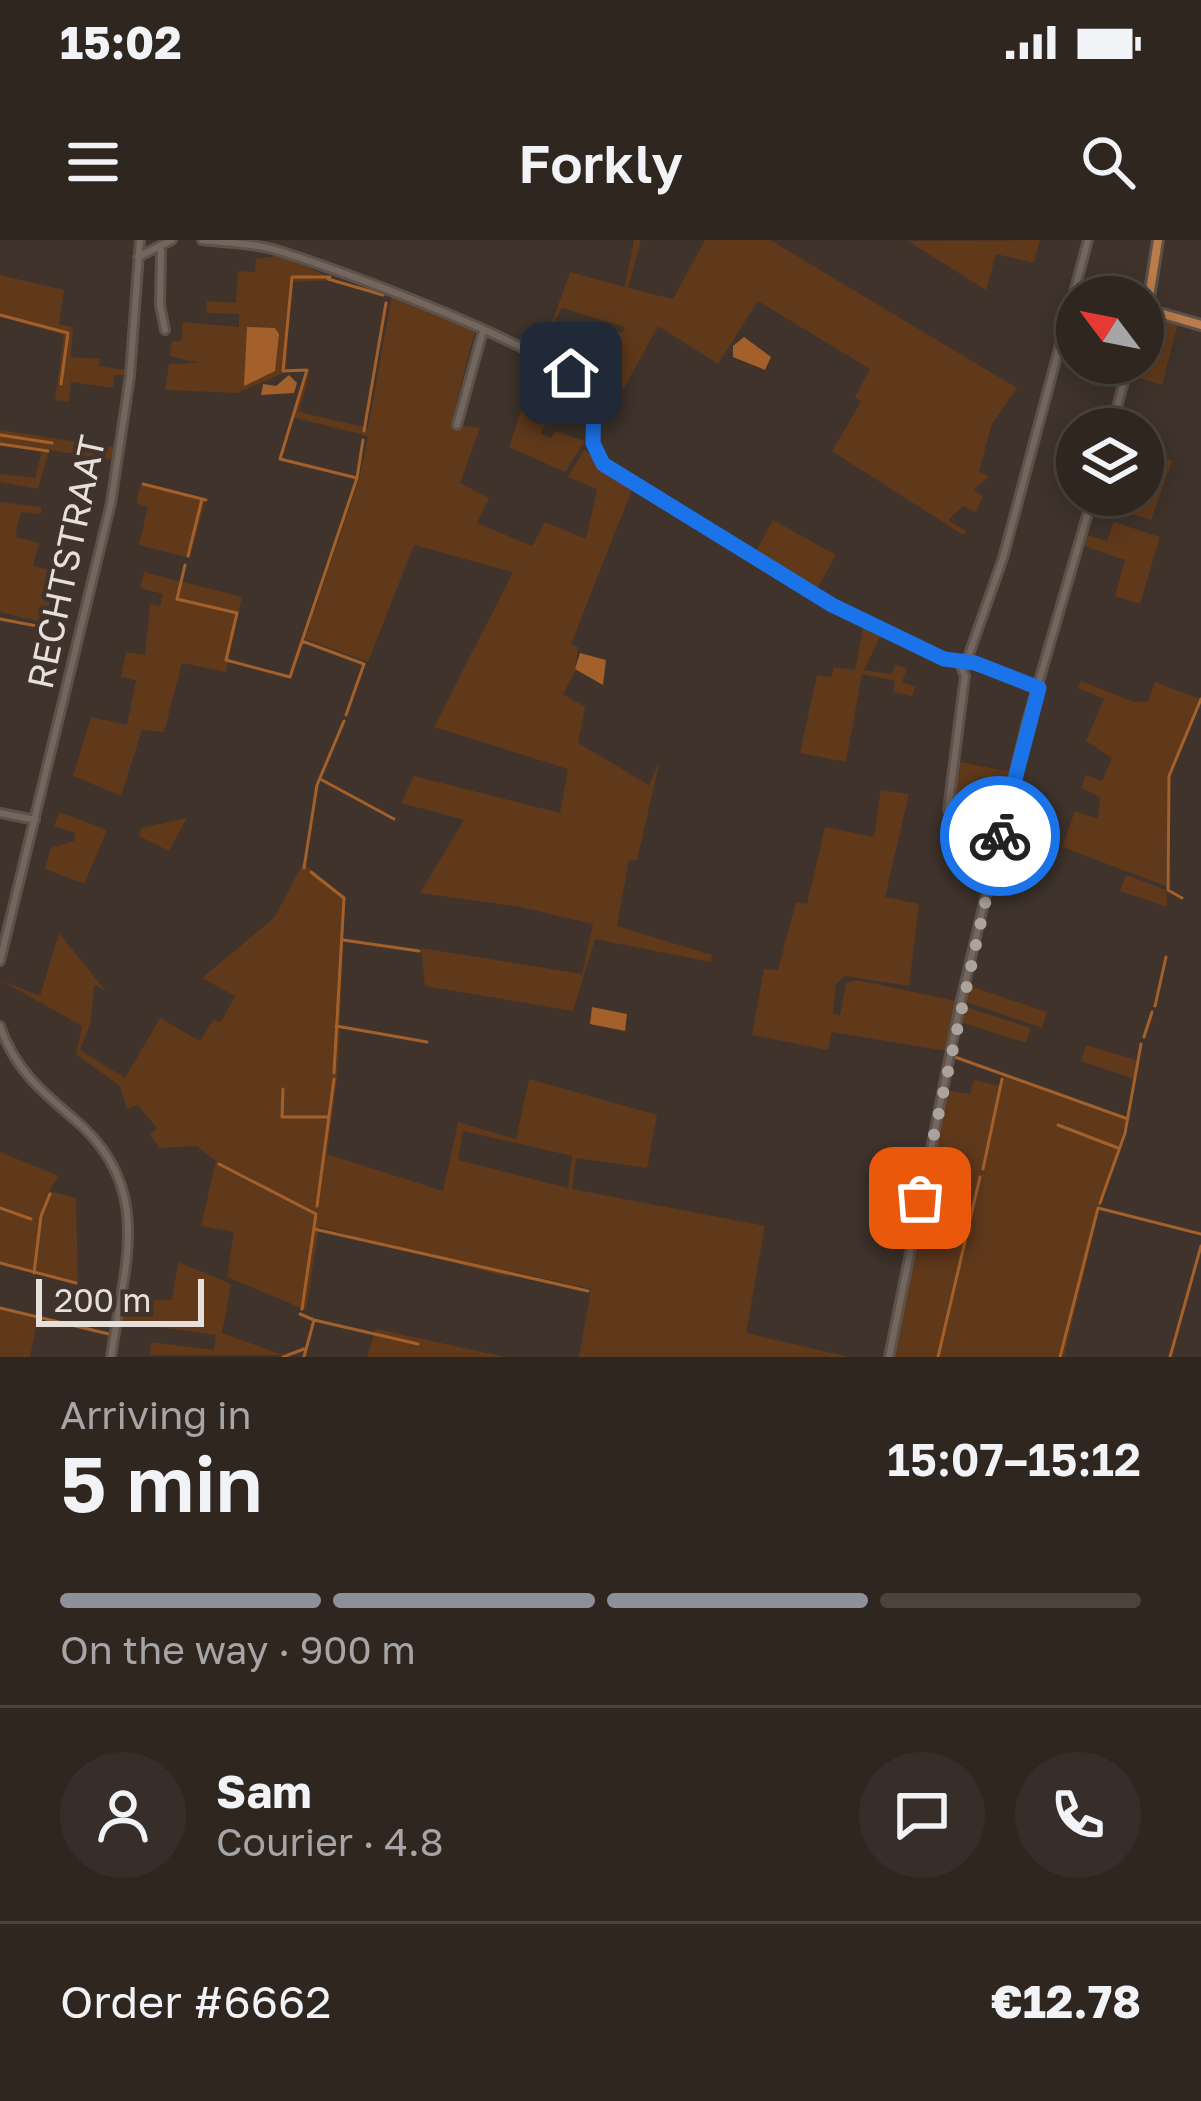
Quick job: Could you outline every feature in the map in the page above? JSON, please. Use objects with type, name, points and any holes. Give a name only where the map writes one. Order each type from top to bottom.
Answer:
[{"type":"main road","points":[[1151,276],[1158,240]]},
{"type":"main road","points":[[1164,313],[1201,325]]},
{"type":"street","name":"RECHTSTRAAT","points":[[0,962],[122,444],[140,240]]},
{"type":"street","points":[[138,257],[161,250],[172,240]]},
{"type":"street","points":[[202,240],[274,249],[483,331],[571,373],[590,390],[595,452],[603,464],[832,605],[963,663],[1039,688]]},
{"type":"street","points":[[948,810],[964,693],[963,663],[1003,558],[1088,240]]},
{"type":"street","points":[[161,250],[160,305],[166,330]]},
{"type":"street","points":[[457,425],[483,331]]},
{"type":"street","points":[[889,1357],[959,1005],[1087,516]]},
{"type":"street","points":[[0,813],[35,820]]},
{"type":"street","points":[[0,1026],[32,1084],[89,1132],[121,1177],[129,1235],[111,1357]]},
{"type":"shaded area","points":[[634,240],[641,240],[628,288],[673,299],[705,240],[770,240],[1017,388],[992,424],[979,471],[989,477],[973,490],[983,496],[976,512],[963,506],[948,520],[966,531],[963,535],[832,451],[861,402],[855,397],[870,369],[758,301],[718,364],[658,326],[623,390],[596,394],[589,383],[616,331],[622,333],[625,327],[562,308],[550,328],[570,272],[625,287]]},
{"type":"shaded area","points":[[1040,240],[1034,263],[996,254],[986,290],[908,241]]},
{"type":"shaded area","points":[[281,255],[335,280],[290,282],[286,372],[237,393],[165,390],[169,364],[199,363],[170,356],[172,341],[181,341],[183,322],[239,327],[239,314],[206,313],[207,301],[236,303],[238,271],[255,272],[256,259]]},
{"type":"shaded area","points":[[0,275],[64,290],[59,324],[73,327],[71,357],[100,359],[99,366],[126,370],[126,375],[115,375],[113,388],[71,382],[69,402],[55,400],[64,335],[0,317]]},
{"type":"shaded area","points":[[392,295],[475,331],[451,424],[480,428],[460,483],[489,498],[477,523],[532,546],[545,522],[586,539],[597,489],[568,477],[584,450],[633,487],[571,644],[578,647],[575,672],[563,694],[585,707],[578,743],[649,785],[660,760],[637,860],[629,860],[617,926],[712,955],[711,962],[595,939],[573,1011],[425,986],[421,948],[582,974],[593,924],[520,907],[420,893],[464,820],[401,803],[414,776],[560,813],[568,769],[434,727],[513,572],[414,545],[368,662],[305,639],[359,479],[368,436],[292,417],[311,367],[299,412],[368,428]]},
{"type":"shaded area","points":[[1164,319],[1178,323],[1164,377]]},
{"type":"shaded area","points":[[247,327],[275,328],[279,334],[275,371],[244,386]]},
{"type":"shaded area","points":[[744,337],[771,357],[765,370],[733,357],[733,346]]},
{"type":"shaded area","points":[[538,361],[566,373],[541,434],[551,438],[555,431],[585,441],[565,472],[509,447]]},
{"type":"shaded area","points":[[289,375],[297,383],[294,393],[261,395],[263,384],[276,386]]},
{"type":"shaded area","points":[[0,430],[117,448],[115,460],[49,450],[38,489],[0,482],[0,474],[35,478],[42,450],[0,443]]},
{"type":"shaded area","points":[[1164,458],[1172,461],[1164,483]]},
{"type":"shaded area","points":[[141,484],[205,501],[190,558],[139,545],[148,507],[136,503]]},
{"type":"shaded area","points":[[0,502],[41,507],[41,514],[21,512],[15,537],[39,543],[33,566],[58,572],[44,623],[0,612]]},
{"type":"shaded area","points":[[773,520],[836,555],[817,589],[755,553]]},
{"type":"shaded area","points":[[1114,522],[1160,537],[1140,604],[1115,596],[1125,560],[1084,546],[1087,535],[1107,541]]},
{"type":"shaded area","points":[[144,572],[242,597],[226,672],[182,663],[164,732],[142,730],[121,796],[73,776],[91,717],[127,725],[136,680],[121,677],[126,652],[145,655],[150,604],[160,606],[163,594],[140,588]]},
{"type":"shaded area","points":[[864,624],[882,633],[864,670],[892,674],[895,665],[907,668],[902,682],[915,687],[912,696],[893,692],[895,681],[862,674],[846,762],[800,753],[817,675],[831,677],[834,667],[855,670]]},
{"type":"shaded area","points":[[580,653],[606,660],[603,685],[575,669]]},
{"type":"shaded area","points":[[1081,681],[1134,702],[1148,701],[1155,682],[1200,699],[1168,777],[1166,886],[1062,847],[1075,811],[1098,819],[1100,797],[1081,788],[1086,775],[1102,781],[1112,758],[1086,741],[1104,699],[1078,688]]},
{"type":"shaded area","points":[[959,762],[1013,772],[1005,804],[953,795]]},
{"type":"shaded area","points":[[881,790],[909,794],[885,897],[919,904],[909,986],[845,976],[836,984],[833,1014],[840,1015],[846,983],[857,980],[956,1001],[946,1051],[832,1032],[828,1050],[752,1035],[764,969],[778,970],[796,902],[807,904],[825,827],[874,837]]},
{"type":"shaded area","points":[[60,812],[107,830],[84,884],[45,869],[51,848],[74,841],[75,833],[54,826]]},
{"type":"shaded area","points":[[187,818],[169,851],[139,836],[141,828]]},
{"type":"shaded area","points":[[303,863],[345,898],[338,1069],[327,1154],[443,1191],[458,1122],[516,1139],[529,1079],[657,1115],[647,1168],[576,1158],[572,1189],[765,1226],[746,1333],[849,1357],[579,1357],[591,1289],[510,1271],[508,1277],[319,1227],[306,1310],[227,1277],[234,1232],[201,1226],[216,1161],[197,1146],[159,1148],[150,1134],[157,1128],[138,1105],[127,1109],[120,1086],[76,1054],[82,1026],[0,980],[40,996],[59,933],[105,990],[94,985],[91,1021],[80,1050],[125,1078],[160,1018],[200,1041],[214,1019],[221,1022],[235,996],[202,978],[274,918]],"holes":[[[463,1131],[572,1156],[568,1188],[458,1160]]]},
{"type":"shaded area","points":[[1126,875],[1166,890],[1167,907],[1120,891]]},
{"type":"shaded area","points":[[967,985],[1047,1012],[1042,1028],[964,1001]]},
{"type":"shaded area","points":[[963,1006],[1031,1028],[1026,1043],[960,1022]]},
{"type":"shaded area","points":[[592,1007],[627,1014],[625,1031],[590,1024]]},
{"type":"shaded area","points":[[1086,1045],[1136,1060],[1134,1079],[1081,1061]]},
{"type":"shaded area","points":[[1005,1074],[1127,1118],[1101,1201],[1064,1357],[894,1357],[945,1090],[970,1094],[974,1080],[1001,1086]]},
{"type":"shaded area","points":[[0,1152],[59,1176],[49,1191],[76,1198],[78,1283],[0,1262]]},
{"type":"shaded area","points":[[178,1262],[231,1284],[222,1333],[283,1355],[150,1355],[151,1342],[214,1350],[216,1335],[123,1322],[126,1299],[172,1300]]},
{"type":"shaded area","points":[[0,1308],[38,1317],[30,1357],[0,1357]]},
{"type":"shaded area","points":[[376,1329],[506,1357],[367,1357]]},
{"type":"waterway","points":[[330,277],[292,277],[283,371],[307,370],[280,459],[357,478],[302,641],[364,664],[346,715]]},
{"type":"waterway","points":[[328,279],[383,295]]},
{"type":"waterway","points":[[364,431],[386,303]]},
{"type":"waterway","points":[[0,315],[68,333],[61,384]]},
{"type":"waterway","points":[[0,435],[52,443]]},
{"type":"waterway","points":[[357,478],[363,440]]},
{"type":"waterway","points":[[0,444],[48,451]]},
{"type":"waterway","points":[[143,484],[206,500]]},
{"type":"waterway","points":[[188,556],[202,499]]},
{"type":"waterway","points":[[185,565],[177,599],[237,613],[226,660],[290,677],[302,641]]},
{"type":"waterway","points":[[0,619],[42,627]]},
{"type":"waterway","points":[[1182,898],[1168,890],[1169,776],[1201,699]]},
{"type":"waterway","points":[[304,868],[317,785],[344,721]]},
{"type":"waterway","points":[[322,780],[394,819]]},
{"type":"waterway","points":[[311,872],[344,898],[334,1073]]},
{"type":"waterway","points":[[343,940],[419,951]]},
{"type":"waterway","points":[[1155,1006],[1166,957]]},
{"type":"waterway","points":[[1144,1037],[1152,1012]]},
{"type":"waterway","points":[[336,1026],[427,1042]]},
{"type":"waterway","points":[[1100,1203],[1125,1133],[1141,1044]]},
{"type":"waterway","points":[[952,1056],[1128,1119]]},
{"type":"waterway","points":[[317,1206],[334,1079]]},
{"type":"waterway","points":[[983,1169],[1002,1079]]},
{"type":"waterway","points":[[283,1089],[282,1117],[329,1117]]},
{"type":"waterway","points":[[1058,1125],[1118,1148]]},
{"type":"waterway","points":[[219,1164],[316,1214],[302,1309]]},
{"type":"waterway","points":[[938,1357],[980,1177]]},
{"type":"waterway","points":[[34,1273],[41,1216],[50,1194]]},
{"type":"waterway","points":[[0,1208],[31,1219]]},
{"type":"waterway","points":[[1060,1357],[1098,1208],[1201,1234]]},
{"type":"waterway","points":[[314,1229],[588,1291]]},
{"type":"waterway","points":[[1170,1357],[1201,1246]]},
{"type":"waterway","points":[[0,1263],[76,1283]]},
{"type":"waterway","points":[[0,1308],[109,1334]]},
{"type":"waterway","points":[[300,1314],[314,1320],[304,1357]]},
{"type":"waterway","points":[[314,1320],[418,1344]]},
{"type":"waterway","points":[[283,1357],[304,1349]]},
{"type":"way so far","points":[[920,1198],[1000,836]]},
{"type":"route","points":[[571,373],[594,398],[593,443],[603,464],[832,605],[944,659],[975,663],[1039,688],[1000,836]]}]
